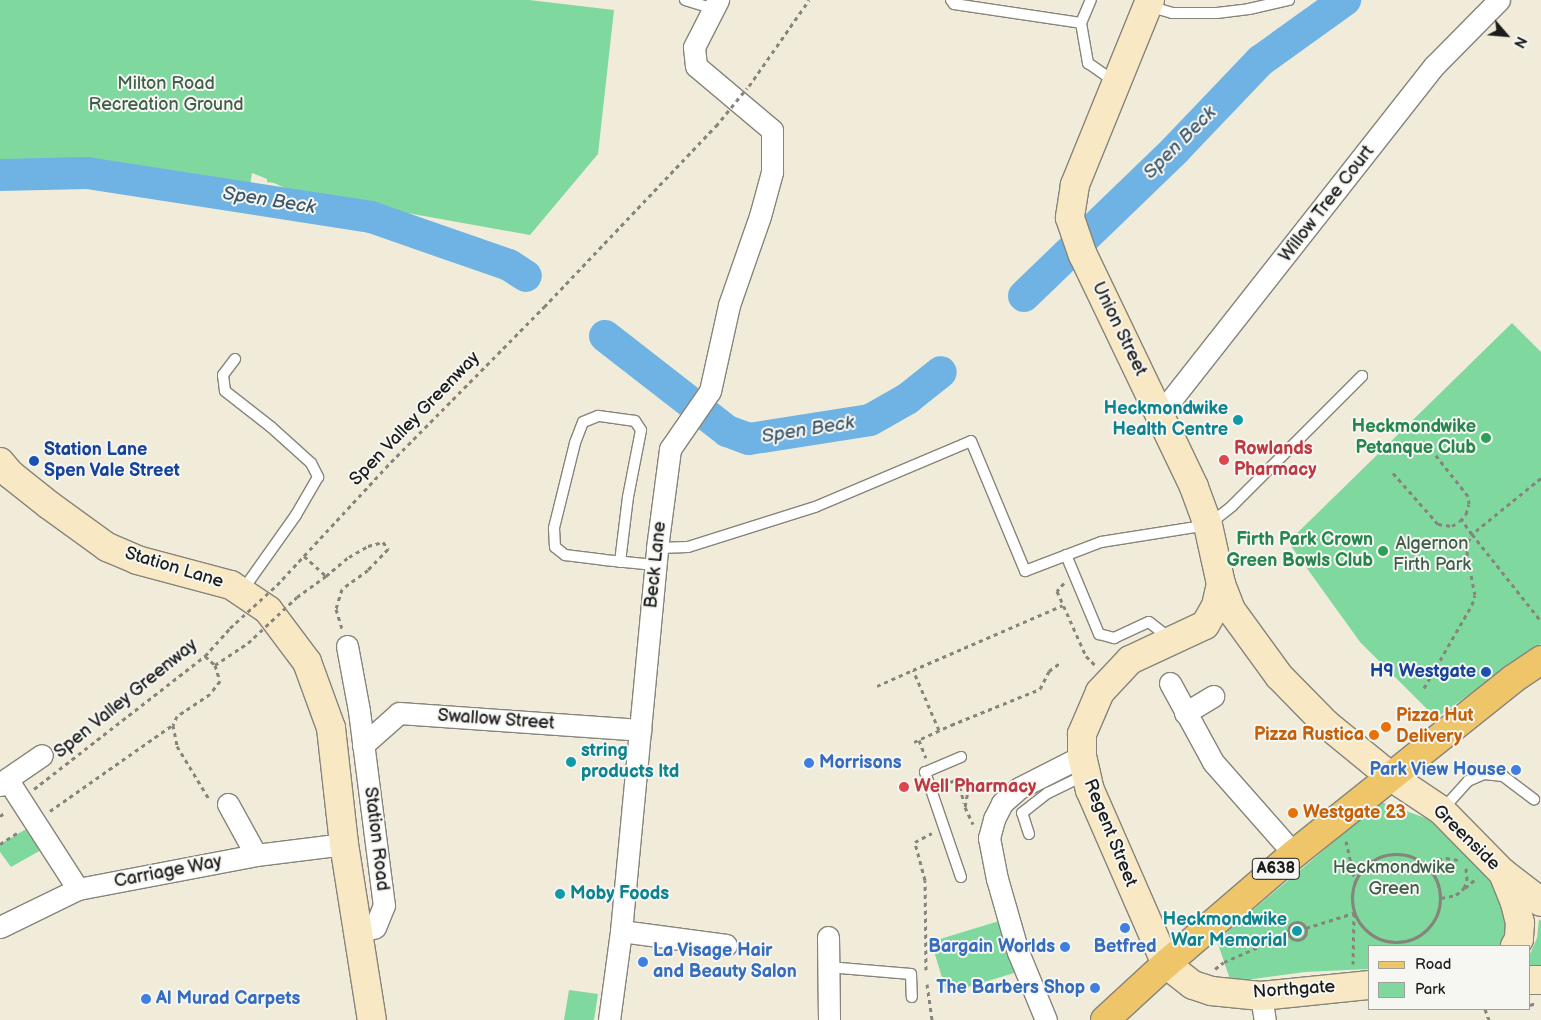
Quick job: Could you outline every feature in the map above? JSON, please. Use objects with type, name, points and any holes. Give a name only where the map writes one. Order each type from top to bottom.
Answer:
[{"type":"main road","name":"A638","points":[[1114,1016],[1166,964],[1294,854],[1513,679],[1541,660]]},
{"type":"street","name":"Willow Tree Court","points":[[1160,414],[1295,246],[1435,65],[1500,0]]},
{"type":"street","name":"Union Street","points":[[1149,3],[1075,185],[1070,218],[1083,255],[1194,487],[1208,525],[1221,584],[1231,610],[1279,676],[1325,723],[1390,776]]},
{"type":"street","name":"Beck Lane","points":[[609,1020],[621,931],[656,557],[670,449],[710,391],[729,305],[760,216],[772,172],[772,130],[696,66],[694,47],[715,4]]},
{"type":"street","name":"Station Lane","points":[[3,473],[107,546],[137,560],[231,585],[268,610],[307,662],[331,728],[344,844],[358,933]]},
{"type":"street","name":"Regent Street","points":[[1166,964],[1090,790],[1084,766],[1082,734],[1100,692],[1130,660],[1206,625],[1216,606],[1221,584]]},
{"type":"street","name":"Regent Street","points":[[1183,635],[1224,631],[1254,642]]},
{"type":"street","name":"Station Road","points":[[347,646],[363,745],[384,905],[375,927],[358,933]]},
{"type":"street","points":[[1170,683],[1213,762],[1294,854]]},
{"type":"street","points":[[1185,713],[1213,696]]},
{"type":"street","name":"Swallow Street","points":[[363,745],[399,713],[640,730]]},
{"type":"street","points":[[42,754],[4,782],[21,799],[78,889]]},
{"type":"street","points":[[1046,1020],[1018,952],[997,879],[989,838],[994,819],[1002,803],[1019,788],[1084,766]]},
{"type":"street","name":"Greenside","points":[[1390,776],[1442,810],[1504,873],[1541,902]]},
{"type":"street","points":[[228,804],[256,855]]},
{"type":"street","name":"Carriage Way","points":[[0,926],[78,889],[256,855],[344,844]]},
{"type":"street","points":[[1504,873],[1520,923],[1519,939],[1516,945]]},
{"type":"street","points":[[621,931],[726,945]]},
{"type":"street","points":[[358,933],[372,1020]]},
{"type":"street","points":[[828,937],[829,1020]]},
{"type":"street","name":"Northgate","points":[[1166,964],[1193,985],[1263,1008],[1361,985]]},
{"type":"lane","points":[[685,0],[715,4]]},
{"type":"lane","points":[[951,0],[954,4],[1081,24]]},
{"type":"lane","points":[[1091,0],[1081,24],[1088,63],[1116,83]]},
{"type":"lane","points":[[1149,3],[1172,13],[1217,13],[1249,9],[1289,0]]},
{"type":"lane","points":[[235,359],[223,375],[225,391],[271,427],[311,463],[318,477],[296,515],[241,592]]},
{"type":"lane","points":[[620,562],[628,497],[641,430],[635,421],[598,416],[583,422],[575,443],[554,528],[555,546],[565,555],[620,562],[656,557],[815,507],[971,441],[1025,571],[1101,542],[1208,525],[1232,506],[1362,376]]},
{"type":"lane","points":[[1066,555],[1099,634],[1114,638],[1149,622],[1183,635]]},
{"type":"lane","points":[[961,757],[925,772],[961,877]]},
{"type":"lane","points":[[1029,834],[1022,813],[1084,766]]},
{"type":"lane","points":[[1442,810],[1468,781],[1484,774],[1503,776],[1534,799]]},
{"type":"lane","points":[[828,967],[911,974],[912,997]]},
{"type":"path","name":"Spen Valley Greenway","points":[[0,816],[205,656],[230,628],[277,585],[391,462],[544,307],[716,126],[747,88],[809,0]]},
{"type":"path","points":[[1393,473],[1438,524],[1452,526],[1461,520],[1469,504],[1468,496],[1427,444]]},
{"type":"path","points":[[1424,688],[1472,604],[1475,595],[1467,555],[1468,542],[1472,534],[1541,478]]},
{"type":"path","points":[[1461,520],[1541,621]]},
{"type":"path","points":[[214,665],[248,643],[297,597],[349,557],[368,546],[384,542],[388,549],[368,570],[342,589],[336,609],[347,646]]},
{"type":"path","points":[[304,556],[326,576]]},
{"type":"path","points":[[1074,573],[1057,591],[1086,656],[1111,680]]},
{"type":"path","points":[[877,686],[1063,605]]},
{"type":"path","points":[[205,656],[214,665],[220,680],[210,694],[177,716],[174,724],[177,746],[210,802],[228,804]]},
{"type":"path","points":[[914,742],[1040,689],[1049,671],[1060,663]]},
{"type":"path","points":[[913,670],[939,730]]},
{"type":"path","points":[[0,844],[35,822],[174,724]]},
{"type":"path","points":[[918,762],[926,758],[919,740]]},
{"type":"path","points":[[932,1020],[926,976],[925,880],[916,842],[937,830]]},
{"type":"path","points":[[1354,914],[1370,934],[1381,940],[1394,943],[1407,941],[1419,936],[1437,918],[1441,898],[1437,879],[1430,868],[1420,860],[1402,854],[1382,855],[1371,861],[1361,870],[1355,881],[1352,897],[1361,985]]},
{"type":"path","points":[[1430,868],[1438,860],[1446,858],[1455,859],[1467,870],[1467,880],[1464,888],[1456,895],[1441,898]]},
{"type":"path","points":[[1306,928],[1306,934],[1301,940],[1295,941],[1288,934],[1287,929],[1292,923],[1297,922],[1306,928],[1354,914]]},
{"type":"path","points":[[1193,985],[1224,962],[1288,934]]},
{"type":"green space","name":"Milton Road Recreation Ground","points":[[0,0],[529,0],[614,10],[598,154],[530,235],[296,193],[274,183],[267,182],[267,179],[252,173],[248,197],[0,176]]},
{"type":"green space","name":"Algernon Firth Park","points":[[1512,323],[1541,352],[1541,644],[1436,718],[1360,642],[1288,542]]},
{"type":"green space","name":"Heckmondwike Green","points":[[1381,802],[1434,821],[1484,873],[1506,904],[1512,926],[1504,945],[1368,945],[1368,969],[1305,972],[1231,982],[1218,944],[1229,930]]},
{"type":"green space","points":[[28,828],[43,849],[11,867],[0,852],[0,844]]},
{"type":"green space","points":[[1539,919],[1541,921],[1541,969],[1531,968],[1531,952],[1537,938]]},
{"type":"green space","points":[[999,921],[1015,973],[947,993],[931,942]]},
{"type":"green space","points":[[569,990],[598,994],[594,1020],[564,1020]]},
{"type":"waterway","name":"Spen Beck","points":[[1024,296],[1176,149],[1260,61],[1345,0]]},
{"type":"waterway","name":"Spen Beck","points":[[0,175],[87,173],[371,217],[509,265],[526,276]]},
{"type":"waterway","name":"Spen Beck","points":[[605,336],[727,431],[749,439],[870,420],[907,399],[941,372]]},
{"type":"place","name":"Heckmondwike Health Centre","points":[[1238,420]]},
{"type":"place","name":"Heckmondwike Petanque Club","points":[[1486,438]]},
{"type":"place","name":"Rowlands Pharmacy","points":[[1224,460]]},
{"type":"place","name":"Station Lane Spen Vale Street","points":[[34,461]]},
{"type":"place","name":"Firth Park Crown Green Bowls Club","points":[[1383,551]]},
{"type":"place","name":"H9 Westgate","points":[[1486,672]]},
{"type":"place","name":"Pizza Hut Delivery","points":[[1386,727]]},
{"type":"place","name":"Pizza Rustica","points":[[1374,735]]},
{"type":"place","name":"string products ltd","points":[[571,762]]},
{"type":"place","name":"Morrisons","points":[[809,763]]},
{"type":"place","name":"Park View House","points":[[1516,770]]},
{"type":"place","name":"Well Pharmacy","points":[[904,787]]},
{"type":"place","name":"Westgate 23","points":[[1293,813]]},
{"type":"place","name":"Moby Foods","points":[[560,894]]},
{"type":"place","name":"Betfred","points":[[1125,928]]},
{"type":"place","name":"Heckmondwike War Memorial","points":[[1297,931]]},
{"type":"place","name":"Bargain Worlds","points":[[1065,947]]},
{"type":"place","name":"La Visage Hair and Beauty Salon","points":[[643,962]]},
{"type":"place","name":"The Barbers Shop","points":[[1095,988]]},
{"type":"place","name":"Al Murad Carpets","points":[[146,999]]}]
